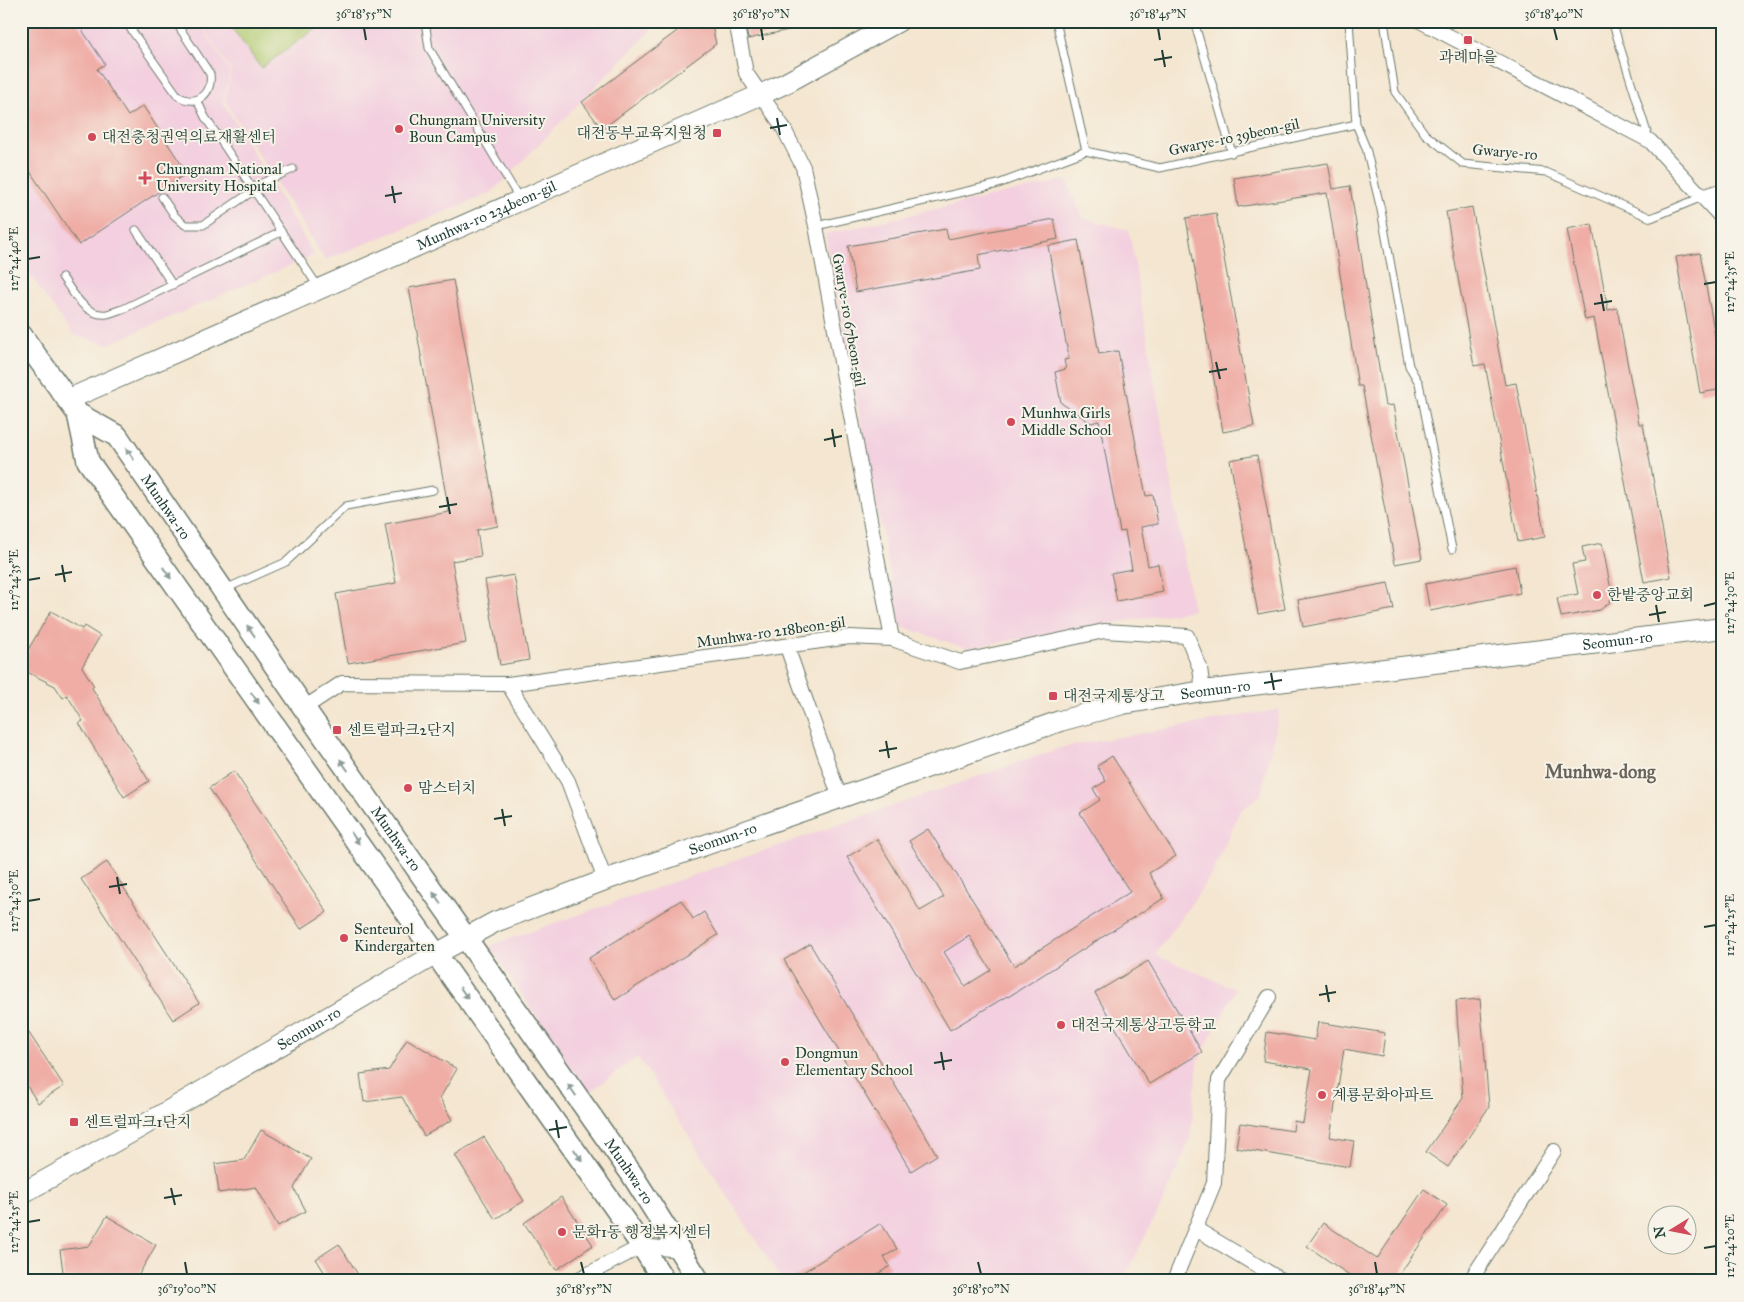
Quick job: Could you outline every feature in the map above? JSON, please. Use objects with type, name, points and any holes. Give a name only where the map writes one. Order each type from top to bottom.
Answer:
[{"type":"main road","name":"Munhwa-ro 234beon-gil","points":[[73,407],[319,288],[786,83],[899,21]]},
{"type":"main road","name":"Munhwa-ro","points":[[21,335],[73,407],[88,461],[642,1246],[664,1281]]},
{"type":"main road","name":"Munhwa-ro","points":[[73,407],[117,436],[304,708],[630,1173],[699,1281]]},
{"type":"main road","name":"Seomun-ro","points":[[21,1194],[139,1128],[436,954],[495,922],[605,880],[1060,721],[1123,704],[1202,691],[1723,628]]},
{"type":"street","name":"Gwarye-ro 67beon-gil","points":[[736,21],[746,73],[762,94],[803,167],[816,226],[892,639]]},
{"type":"street","points":[[1420,21],[1650,141],[1723,219]]},
{"type":"street","points":[[1702,196],[1723,190]]},
{"type":"street","name":"Munhwa-ro 218beon-gil","points":[[304,708],[342,683],[508,684],[850,637],[892,639],[960,662],[1104,631],[1187,636],[1200,668],[1202,691]]},
{"type":"street","points":[[788,647],[840,798]]},
{"type":"street","points":[[508,684],[568,781],[605,880]]},
{"type":"street","points":[[1174,1281],[1214,1183],[1219,1080],[1269,997]]},
{"type":"street","points":[[1470,1281],[1554,1151]]},
{"type":"street","points":[[1196,1228],[1283,1281]]},
{"type":"street","points":[[575,1281],[642,1246],[680,1250]]},
{"type":"lane","points":[[128,24],[178,96],[183,99],[197,100],[207,92],[211,80],[210,74],[175,21]]},
{"type":"lane","points":[[425,21],[429,48],[520,201]]},
{"type":"lane","points":[[816,226],[998,184],[1086,152],[1056,21]]},
{"type":"lane","points":[[1194,21],[1232,152]]},
{"type":"lane","points":[[1348,21],[1356,124],[1366,148],[1381,210],[1409,366],[1419,383],[1452,549]]},
{"type":"lane","name":"Gwarye-ro","points":[[1384,21],[1395,92],[1425,134],[1463,164],[1546,172],[1651,218],[1702,196]]},
{"type":"lane","points":[[1612,21],[1650,141]]},
{"type":"lane","points":[[197,100],[205,117],[319,288]]},
{"type":"lane","name":"Gwarye-ro 39beon-gil","points":[[1086,152],[1160,168],[1356,124]]},
{"type":"lane","points":[[162,197],[174,215],[185,225],[203,225],[252,189],[293,169]]},
{"type":"lane","points":[[136,230],[172,284]]},
{"type":"lane","points":[[62,277],[80,302],[92,312],[107,314],[123,309],[281,232]]},
{"type":"lane","points":[[222,590],[286,562],[346,506],[433,490]]},
{"type":"shaded area","name":"Chungnam National University Hospital","points":[[21,21],[198,21],[230,72],[223,102],[314,255],[109,344],[73,335],[21,263]]},
{"type":"shaded area","name":"Chungnam University Boun Campus","points":[[199,21],[660,21],[491,193],[325,260],[225,101],[231,71]]},
{"type":"shaded area","name":"Munhwa Girls Middle School","points":[[1066,180],[1083,218],[1129,230],[1193,610],[966,648],[900,626],[825,234]]},
{"type":"shaded area","points":[[1280,709],[1261,795],[1240,811],[1212,874],[1155,955],[1236,989],[1198,1061],[1190,1140],[1163,1202],[1122,1281],[782,1281],[638,1057],[588,1093],[489,946],[1063,747]]},
{"type":"green space","points":[[227,21],[326,21],[261,68]]},
{"type":"building","name":"대전충청권역의료재활센터","points":[[21,21],[76,21],[105,64],[97,69],[128,116],[143,106],[187,173],[79,245],[21,158]]},
{"type":"building","points":[[684,21],[711,21],[716,44],[602,129],[582,102],[685,25]]},
{"type":"building","points":[[745,21],[801,21],[802,27],[748,39]]},
{"type":"building","points":[[1328,163],[1333,189],[1350,186],[1385,406],[1393,405],[1422,559],[1395,564],[1362,386],[1358,386],[1327,193],[1238,207],[1234,178]]},
{"type":"building","points":[[1472,207],[1505,385],[1516,383],[1545,537],[1518,542],[1485,364],[1474,366],[1446,212]]},
{"type":"building","points":[[1216,213],[1254,426],[1223,432],[1186,218]]},
{"type":"building","points":[[1054,219],[1058,239],[978,255],[980,270],[856,292],[848,246],[946,229],[948,239]]},
{"type":"building","points":[[1592,224],[1608,310],[1617,308],[1639,424],[1643,424],[1671,577],[1644,582],[1594,318],[1585,320],[1567,229]]},
{"type":"building","points":[[1078,240],[1099,354],[1118,351],[1146,496],[1153,495],[1158,524],[1141,527],[1148,566],[1158,564],[1163,592],[1117,601],[1111,573],[1132,569],[1125,531],[1120,532],[1099,421],[1091,423],[1061,403],[1055,372],[1066,369],[1064,360],[1069,359],[1048,246]]},
{"type":"building","points":[[1700,253],[1723,380],[1723,389],[1700,393],[1676,257]]},
{"type":"building","points":[[453,280],[498,526],[477,530],[481,556],[452,561],[466,643],[348,663],[336,594],[396,583],[385,524],[449,512],[409,288]]},
{"type":"building","points":[[1257,455],[1285,609],[1258,614],[1230,460]]},
{"type":"building","points":[[1602,543],[1612,595],[1609,603],[1600,610],[1561,617],[1557,598],[1578,594],[1572,564],[1585,562],[1582,547]]},
{"type":"building","points":[[1515,566],[1520,593],[1430,611],[1425,584]]},
{"type":"building","points":[[514,575],[529,660],[500,665],[485,580]]},
{"type":"building","points":[[1388,583],[1394,609],[1303,627],[1298,600]]},
{"type":"building","points":[[51,611],[82,629],[84,626],[100,636],[82,667],[94,686],[92,688],[149,781],[124,797],[79,723],[83,721],[67,695],[63,698],[55,686],[21,669],[21,653],[26,653]]},
{"type":"building","points":[[1112,756],[1176,856],[1149,873],[1164,898],[1008,997],[950,1030],[847,857],[877,839],[920,911],[944,897],[909,841],[928,829],[1014,966],[1130,892],[1080,813],[1100,800],[1093,789],[1106,781],[1097,766]],"holes":[[[969,936],[991,970],[965,986],[944,952]]]},
{"type":"building","points":[[234,771],[327,912],[301,929],[209,788]]},
{"type":"building","points":[[107,862],[199,1003],[173,1020],[81,879]]},
{"type":"building","points":[[681,900],[693,919],[704,912],[718,935],[615,1000],[589,958]]},
{"type":"building","points":[[810,944],[937,1155],[911,1171],[784,960]]},
{"type":"building","points":[[1148,961],[1202,1052],[1149,1084],[1095,993]]},
{"type":"building","points":[[1480,999],[1489,1107],[1448,1167],[1426,1152],[1463,1098],[1456,1001]]},
{"type":"building","points":[[21,1021],[64,1086],[38,1103],[21,1077]]},
{"type":"building","name":"계룡문화아파트","points":[[1318,1022],[1385,1033],[1382,1056],[1344,1049],[1330,1137],[1354,1141],[1350,1167],[1236,1148],[1240,1123],[1293,1131],[1294,1121],[1303,1123],[1312,1069],[1263,1061],[1267,1032],[1315,1040]]},
{"type":"building","points":[[407,1039],[457,1069],[440,1098],[452,1120],[424,1136],[402,1097],[364,1102],[360,1074],[389,1070]]},
{"type":"building","points":[[261,1130],[311,1159],[294,1188],[306,1211],[278,1226],[256,1187],[219,1193],[215,1164],[244,1160]]},
{"type":"building","points":[[484,1137],[524,1201],[495,1219],[455,1155]]},
{"type":"building","points":[[1424,1189],[1447,1205],[1395,1281],[1358,1281],[1307,1246],[1323,1223],[1377,1259]]},
{"type":"building","points":[[561,1197],[593,1245],[556,1270],[524,1223]]},
{"type":"building","points":[[107,1216],[156,1245],[135,1281],[106,1281],[102,1274],[64,1279],[60,1250],[89,1246]]},
{"type":"building","points":[[881,1223],[897,1249],[884,1257],[890,1266],[867,1281],[789,1281]]},
{"type":"building","points":[[339,1244],[362,1281],[330,1281],[316,1259]]},
{"type":"place","name":"과례마을","points":[[1468,40]]},
{"type":"place","name":"Chungnam University Boun Campus","points":[[399,129]]},
{"type":"place","name":"대전동부교육지원청","points":[[717,133]]},
{"type":"place","name":"대전충청권역의료재활센터","points":[[92,137]]},
{"type":"place","name":"Chungnam National University Hospital","points":[[145,178]]},
{"type":"place","name":"Munhwa Girls Middle School","points":[[1011,422]]},
{"type":"place","name":"한밭중앙교회","points":[[1597,595]]},
{"type":"place","name":"대전국제통상고","points":[[1053,696]]},
{"type":"place","name":"센트럴파크2단지","points":[[337,730]]},
{"type":"place","name":"맘스터치","points":[[408,788]]},
{"type":"place","name":"Senteurol Kindergarten","points":[[344,938]]},
{"type":"place","name":"대전국제통상고등학교","points":[[1061,1025]]},
{"type":"place","name":"Dongmun Elementary School","points":[[785,1062]]},
{"type":"place","name":"계룡문화아파트","points":[[1322,1095]]},
{"type":"place","name":"센트럴파크1단지","points":[[74,1122]]},
{"type":"place","name":"문화1동 행정복지센터","points":[[562,1232]]},
{"type":"district","name":"Munhwa-dong","points":[[1600,772]]}]
